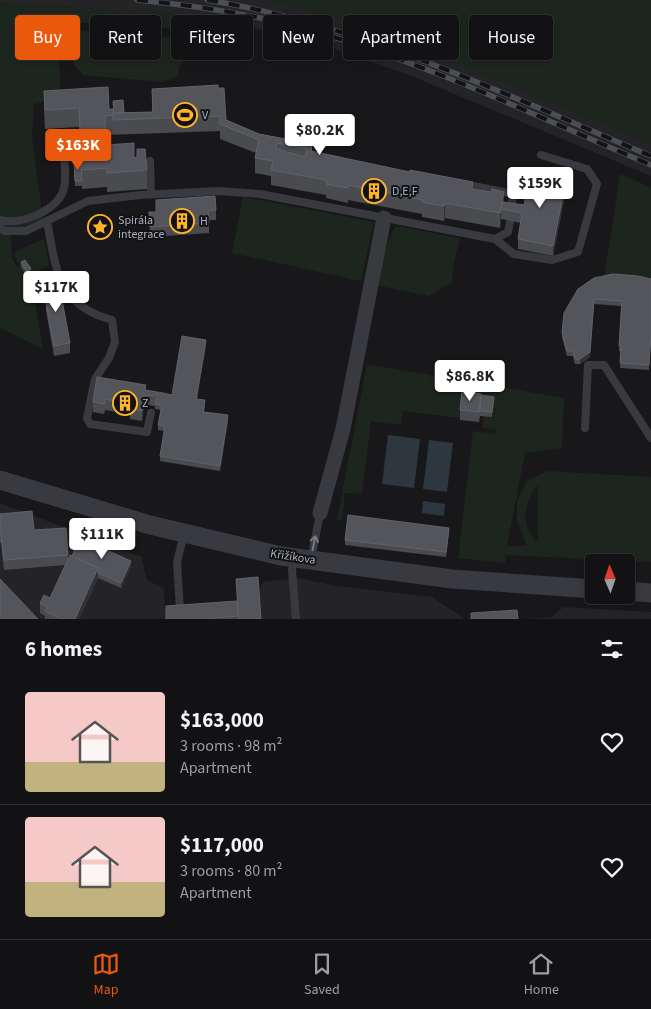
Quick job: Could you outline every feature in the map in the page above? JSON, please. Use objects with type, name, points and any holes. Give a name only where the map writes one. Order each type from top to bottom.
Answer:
[{"type":"street","points":[[319,520],[343,430],[384,218]]},
{"type":"street","name":"Křižíkova","points":[[0,480],[71,503],[184,534],[302,559],[452,579],[585,588]]},
{"type":"street","points":[[635,592],[651,593]]},
{"type":"lane","points":[[0,220],[20,222],[36,216],[61,195],[65,187],[63,148]]},
{"type":"lane","points":[[0,228],[5,231],[26,231],[88,201],[151,194],[219,191],[260,194],[495,239],[514,254],[552,260],[578,252],[597,184],[587,169],[541,156]]},
{"type":"lane","points":[[150,161],[151,194]]},
{"type":"lane","points":[[455,183],[513,194],[511,211]]},
{"type":"lane","points":[[47,221],[59,281],[77,302],[94,315],[112,320],[115,342],[110,358],[95,379],[87,418],[90,424],[147,432],[151,413]]},
{"type":"lane","points":[[495,239],[508,232],[510,222]]},
{"type":"lane","points":[[585,428],[588,365],[604,365],[651,438]]},
{"type":"lane","points":[[296,619],[292,570],[302,559],[319,520]]},
{"type":"lane","points":[[180,610],[177,562],[184,534]]},
{"type":"shaded area","points":[[0,0],[267,0],[326,15],[263,15],[263,30],[253,28],[253,15],[180,15],[0,3]]},
{"type":"shaded area","points":[[267,0],[651,0],[651,144],[448,60],[459,60],[459,15],[343,15],[343,21],[333,18],[333,15],[321,15]]},
{"type":"shaded area","points":[[0,3],[177,15],[171,15],[171,29],[161,28],[161,15],[90,15],[90,23],[80,23],[80,15],[15,15],[15,60],[59,60],[61,99],[34,104],[32,137],[44,228],[11,234],[12,258],[17,267],[20,267],[14,256],[18,250],[44,239],[49,265],[31,274],[25,265],[21,267],[32,287],[43,349],[0,328]]},
{"type":"shaded area","points":[[333,17],[343,21],[343,52],[333,48]]},
{"type":"shaded area","points":[[82,31],[90,32],[90,60],[161,60],[161,37],[171,37],[171,60],[182,60],[177,76],[163,82],[83,75],[74,65],[74,60],[80,60],[80,34]]},
{"type":"shaded area","points":[[366,60],[451,60],[651,144],[651,176],[409,75]]},
{"type":"shaded area","points":[[620,174],[651,187],[651,281],[604,279]]},
{"type":"shaded area","points":[[243,197],[374,222],[361,281],[232,253]]},
{"type":"shaded area","points":[[396,226],[460,238],[452,282],[429,296],[375,285],[387,244]]},
{"type":"shaded area","points":[[367,364],[564,398],[562,448],[525,453],[507,546],[527,546],[517,521],[517,501],[527,481],[548,471],[651,477],[651,562],[635,561],[635,554],[585,554],[585,559],[506,555],[505,563],[458,558],[473,431],[496,434],[496,430],[482,428],[484,416],[492,417],[493,410],[496,409],[493,408],[494,402],[486,401],[486,395],[481,394],[460,418],[403,411],[401,425],[371,421],[362,494],[345,493],[342,521],[337,520]],"holes":[[[538,485],[538,542],[532,536],[526,522],[526,514],[529,498]]]},
{"type":"shaded area","points":[[388,435],[420,439],[414,488],[382,484]]},
{"type":"shaded area","points":[[429,440],[453,443],[447,492],[423,489]]},
{"type":"shaded area","points":[[423,501],[445,504],[444,516],[422,513]]},
{"type":"shaded area","points":[[0,503],[142,557],[146,579],[164,589],[165,611],[237,606],[236,593],[258,592],[263,582],[298,578],[337,586],[432,597],[465,619],[0,619]]},
{"type":"shaded area","points":[[563,607],[651,612],[651,619],[530,619],[552,617]]},
{"type":"building","points":[[218,85],[218,88],[224,88],[226,120],[259,134],[312,144],[311,151],[410,172],[410,170],[473,182],[472,189],[491,192],[492,189],[504,192],[500,213],[445,203],[444,206],[422,202],[423,200],[348,185],[348,188],[326,184],[326,180],[271,170],[273,161],[255,158],[259,140],[220,124],[220,116],[113,120],[113,113],[153,112],[152,89]],"holes":[[[277,143],[307,149],[305,157],[276,149]]]},
{"type":"building","points":[[108,87],[109,109],[113,109],[113,115],[105,116],[106,145],[134,143],[134,158],[137,157],[137,149],[145,149],[147,170],[107,173],[107,168],[82,170],[79,108],[45,110],[44,91]]},
{"type":"building","points":[[123,100],[124,113],[114,113],[113,101]]},
{"type":"building","points":[[81,160],[82,181],[75,181],[74,161]]},
{"type":"building","points":[[530,173],[566,180],[553,246],[518,239],[522,213],[501,209],[503,202],[524,205]]},
{"type":"building","points":[[215,196],[216,210],[208,210],[209,223],[150,227],[149,212],[156,212],[156,200]]},
{"type":"building","points":[[25,260],[31,269],[27,272],[21,262]]},
{"type":"building","points":[[613,274],[651,279],[649,365],[620,363],[621,346],[619,346],[622,301],[594,299],[590,352],[580,359],[575,359],[573,351],[567,351],[562,332],[564,313],[578,289],[594,278]]},
{"type":"building","points":[[58,278],[70,343],[54,346],[46,301],[52,300],[50,293],[45,294],[42,281]]},
{"type":"building","points":[[182,336],[206,340],[196,399],[205,400],[203,412],[228,415],[220,466],[160,456],[165,426],[158,425],[162,405],[155,404],[158,392],[172,395]]},
{"type":"building","points":[[97,377],[146,385],[145,390],[157,392],[156,396],[144,395],[142,411],[130,409],[130,404],[105,399],[104,404],[93,402]]},
{"type":"building","points":[[462,391],[481,394],[479,412],[460,410]]},
{"type":"building","points":[[481,395],[494,397],[492,412],[480,411]]},
{"type":"building","points":[[32,511],[34,530],[66,528],[68,555],[4,560],[0,533],[0,514]]},
{"type":"building","points":[[348,515],[449,528],[446,552],[345,540]]},
{"type":"building","points":[[80,538],[131,561],[121,583],[98,573],[98,568],[72,556]]},
{"type":"building","points":[[70,555],[98,568],[75,619],[61,619],[45,611],[47,607],[40,603],[44,595],[50,598]]},
{"type":"building","points":[[258,577],[261,619],[239,619],[236,579]]},
{"type":"building","points":[[0,579],[38,619],[0,619]]},
{"type":"building","points":[[237,601],[238,616],[205,619],[166,619],[166,606]]},
{"type":"building","points":[[517,610],[518,619],[471,619],[471,613]]},
{"type":"railway","points":[[137,0],[207,8],[253,16],[362,46],[446,77],[651,165]]},
{"type":"railway","points":[[207,0],[265,11],[322,26],[378,44],[488,86],[651,156]]},
{"type":"place","name":"V","points":[[185,115]]},
{"type":"place","name":"D,E,F","points":[[374,191]]},
{"type":"place","name":"H","points":[[182,221]]},
{"type":"place","name":"Spirála integrace","points":[[100,227]]},
{"type":"place","name":"Z","points":[[125,403]]}]
